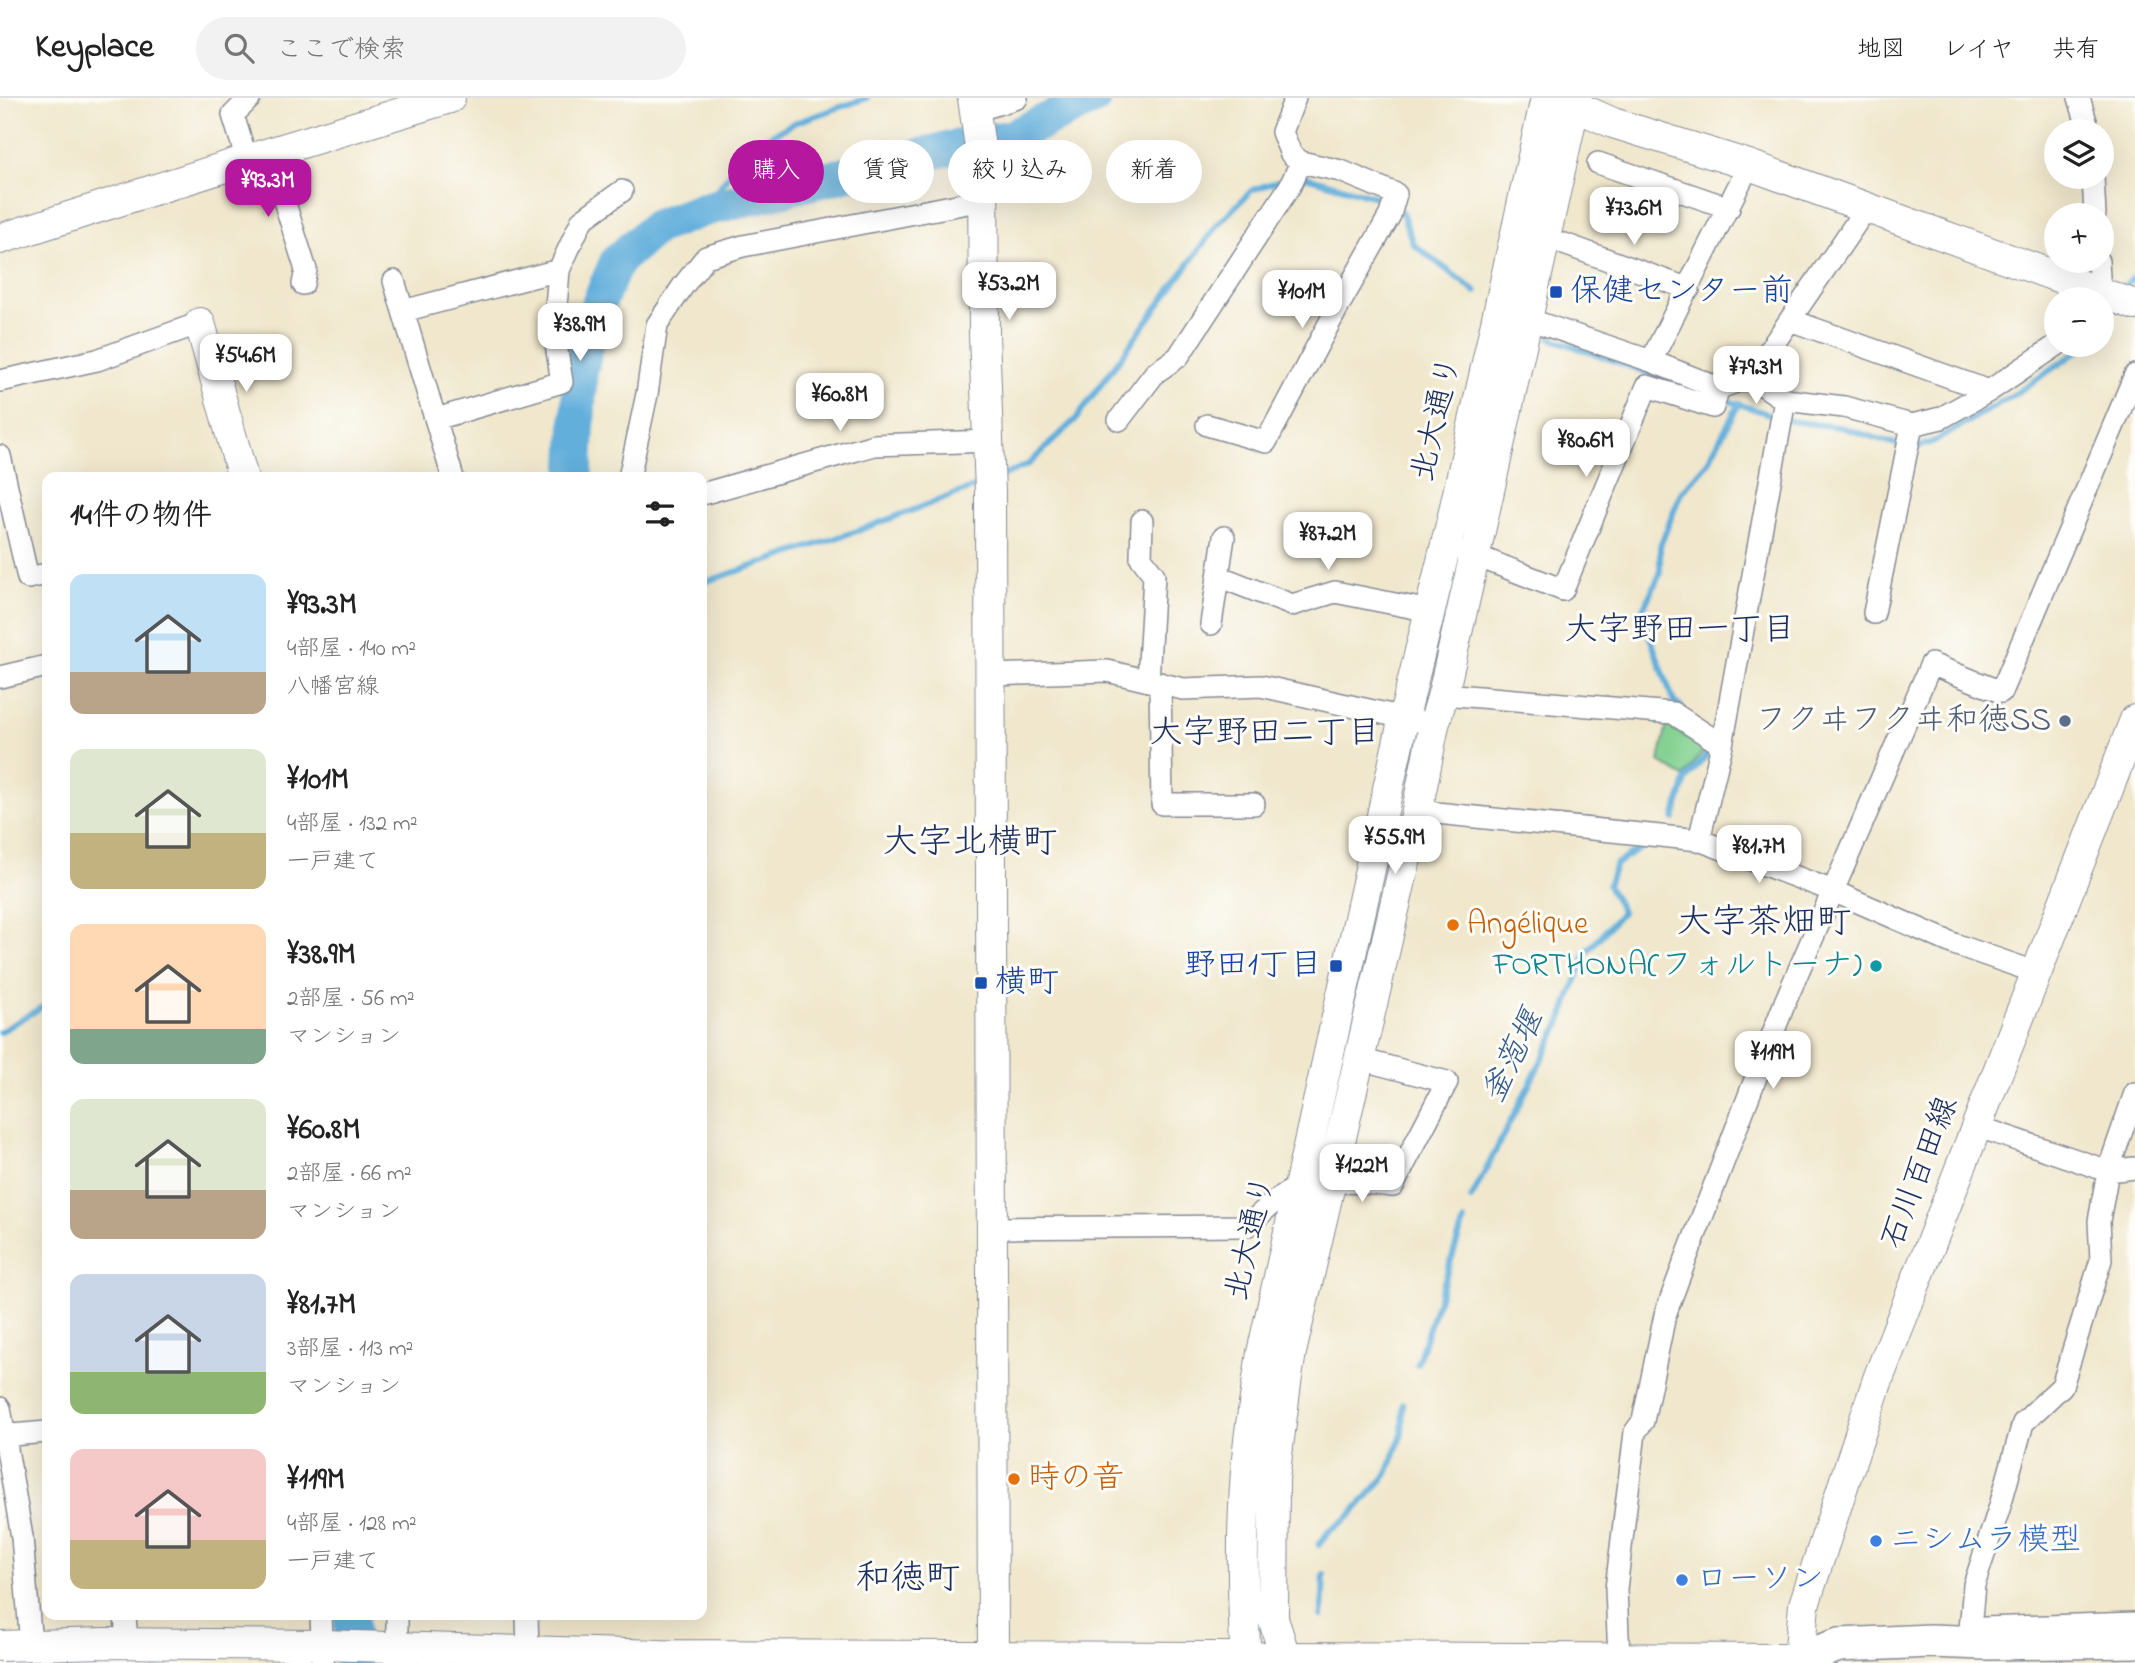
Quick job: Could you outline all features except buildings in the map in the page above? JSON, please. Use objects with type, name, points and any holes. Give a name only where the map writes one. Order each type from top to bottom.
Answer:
[{"type":"main road","points":[[1803,1662],[1839,1645],[1931,1641],[2135,1641]]},
{"type":"street","points":[[250,98],[233,115],[258,156],[306,270],[303,284]]},
{"type":"street","points":[[0,239],[450,98]]},
{"type":"street","points":[[979,140],[975,110],[1017,98]]},
{"type":"street","points":[[1119,420],[1155,373],[1178,357],[1296,174],[1282,132],[1296,98]]},
{"type":"street","name":"北大通り","points":[[1246,1660],[1242,1618],[1247,1458],[1262,1353],[1546,98]]},
{"type":"street","points":[[2079,98],[2085,119]]},
{"type":"street","points":[[1569,101],[1614,123],[1749,165],[1867,207],[2075,287]]},
{"type":"street","name":"北大通り","points":[[1287,1661],[1273,1618],[1274,1479],[1291,1352],[1475,554],[1527,319],[1569,101]]},
{"type":"street","points":[[1598,163],[1729,208]]},
{"type":"street","points":[[1651,361],[1749,165]]},
{"type":"street","points":[[1207,425],[1266,442],[1390,215],[1396,194],[1341,171],[1296,174]]},
{"type":"street","points":[[436,419],[562,382],[554,332],[559,270],[582,220],[622,191]]},
{"type":"street","points":[[630,472],[647,394],[657,325],[706,257],[743,246],[967,203]]},
{"type":"street","points":[[983,203],[984,334],[990,441],[992,675],[993,1660]]},
{"type":"street","points":[[1446,545],[1563,590],[1647,386],[1713,407],[1717,395],[1751,377],[1867,207]]},
{"type":"street","points":[[1564,244],[1689,289]]},
{"type":"street","points":[[403,311],[559,270]]},
{"type":"street","points":[[394,281],[451,472]]},
{"type":"street","points":[[2114,300],[2135,305]]},
{"type":"street","points":[[1498,310],[1651,361],[1717,395]]},
{"type":"street","points":[[1790,320],[1989,391]]},
{"type":"street","points":[[0,381],[97,360],[200,323],[241,472]]},
{"type":"street","points":[[1783,411],[1844,407],[1912,425],[1941,418],[1989,391],[2044,354]]},
{"type":"street","points":[[1619,1658],[1616,1589],[1635,1432],[1643,1421],[1665,1315],[1785,1002],[1931,664],[2001,692],[2135,375]]},
{"type":"street","points":[[1751,377],[1783,411]]},
{"type":"street","points":[[1699,840],[1722,744],[1783,411]]},
{"type":"street","points":[[1874,613],[1912,425]]},
{"type":"street","points":[[707,493],[874,445],[990,441]]},
{"type":"street","points":[[1,462],[28,578],[42,575]]},
{"type":"street","points":[[1142,521],[1141,558],[1154,575],[1154,682],[1162,804],[1254,804]]},
{"type":"street","points":[[1211,624],[1224,537]]},
{"type":"street","points":[[1218,576],[1292,605],[1335,592],[1430,611]]},
{"type":"street","points":[[0,677],[42,667]]},
{"type":"street","points":[[992,675],[1107,671],[1183,689],[1261,686],[1434,725]]},
{"type":"street","points":[[1443,694],[1673,713],[1722,744]]},
{"type":"street","name":"石川百田線","points":[[1803,1662],[1804,1605],[1878,1379],[2035,972],[2127,764],[2135,720]]},
{"type":"street","points":[[1416,811],[1699,840],[1833,891],[1954,944],[2035,972]]},
{"type":"street","points":[[991,1228],[1247,1226],[1275,1202],[1299,1187],[1359,1182],[1393,1186],[1447,1082],[1359,1059]]},
{"type":"street","points":[[1970,1629],[1974,1585],[2023,1423],[2062,1386],[2101,1260],[2099,1221],[2108,1171],[2135,1093]]},
{"type":"street","points":[[1976,1126],[2108,1171],[2135,1168]]},
{"type":"street","points":[[0,1408],[2,1436],[22,1537],[31,1644]]},
{"type":"street","points":[[2,1436],[42,1432]]},
{"type":"street","points":[[398,1620],[402,1651]]},
{"type":"street","points":[[527,1620],[528,1650]]},
{"type":"street","points":[[1931,1641],[1970,1629],[2135,1623]]},
{"type":"street","points":[[0,1646],[31,1644],[126,1629],[163,1653],[323,1642],[402,1651],[528,1650],[661,1659],[1287,1661],[1619,1658],[1803,1662]]},
{"type":"green space","points":[[1667,724],[1705,749],[1684,777],[1659,762]]},
{"type":"waterway","points":[[702,210],[750,147],[794,123],[867,98]]},
{"type":"waterway","points":[[575,472],[580,373],[594,314],[617,261],[656,227],[702,210],[947,149],[1011,137],[1094,98]]},
{"type":"waterway","points":[[1298,178],[1306,177],[1386,200]]},
{"type":"waterway","points":[[997,478],[1029,464],[1076,419],[1217,225],[1252,190],[1287,178]]},
{"type":"waterway","points":[[1397,208],[1402,212],[1413,244],[1476,292]]},
{"type":"waterway","points":[[2124,286],[2135,277]]},
{"type":"waterway","points":[[1550,338],[1693,389]]},
{"type":"waterway","points":[[1720,398],[1790,421],[1840,427],[1902,446],[1921,446],[1937,440],[2018,392],[2069,357]]},
{"type":"waterway","name":"釜萢堰","points":[[1682,708],[1674,702],[1641,613],[1660,574],[1660,546],[1681,493],[1706,465],[1739,404]]},
{"type":"waterway","points":[[707,581],[857,531],[980,485]]},
{"type":"waterway","name":"釜萢堰","points":[[1674,819],[1686,780],[1709,752]]},
{"type":"waterway","name":"釜萢堰","points":[[1471,1199],[1560,1024],[1586,953],[1622,912],[1608,885],[1616,864],[1649,843]]},
{"type":"waterway","points":[[0,1032],[42,1007]]},
{"type":"waterway","name":"釜萢堰","points":[[1417,1364],[1464,1221]]},
{"type":"waterway","name":"釜萢堰","points":[[1319,1545],[1328,1532],[1349,1517],[1387,1474],[1402,1434],[1403,1404]]},
{"type":"waterway","name":"釜萢堰","points":[[1322,1616],[1324,1574]]},
{"type":"waterway","points":[[351,1620],[353,1663]]},
{"type":"place","name":"保健センター前","points":[[1556,292]]},
{"type":"place","name":"フクヰフクヰ和徳SS","points":[[2065,721]]},
{"type":"place","name":"Angélique","points":[[1453,925]]},
{"type":"place","name":"野田1丁目","points":[[1336,966]]},
{"type":"place","name":"FORTHONA(フォルトーナ)","points":[[1876,966]]},
{"type":"place","name":"横町","points":[[981,983]]},
{"type":"place","name":"時の音","points":[[1014,1479]]},
{"type":"place","name":"ニシムラ模型","points":[[1876,1541]]},
{"type":"place","name":"ローソン","points":[[1682,1580]]},
{"type":"district","name":"大字野田一丁目","points":[[1680,631]]},
{"type":"district","name":"大字野田二丁目","points":[[1265,734]]},
{"type":"district","name":"大字北横町","points":[[970,843]]},
{"type":"district","name":"大字茶畑町","points":[[1764,923]]},
{"type":"district","name":"和徳町","points":[[908,1579]]}]
